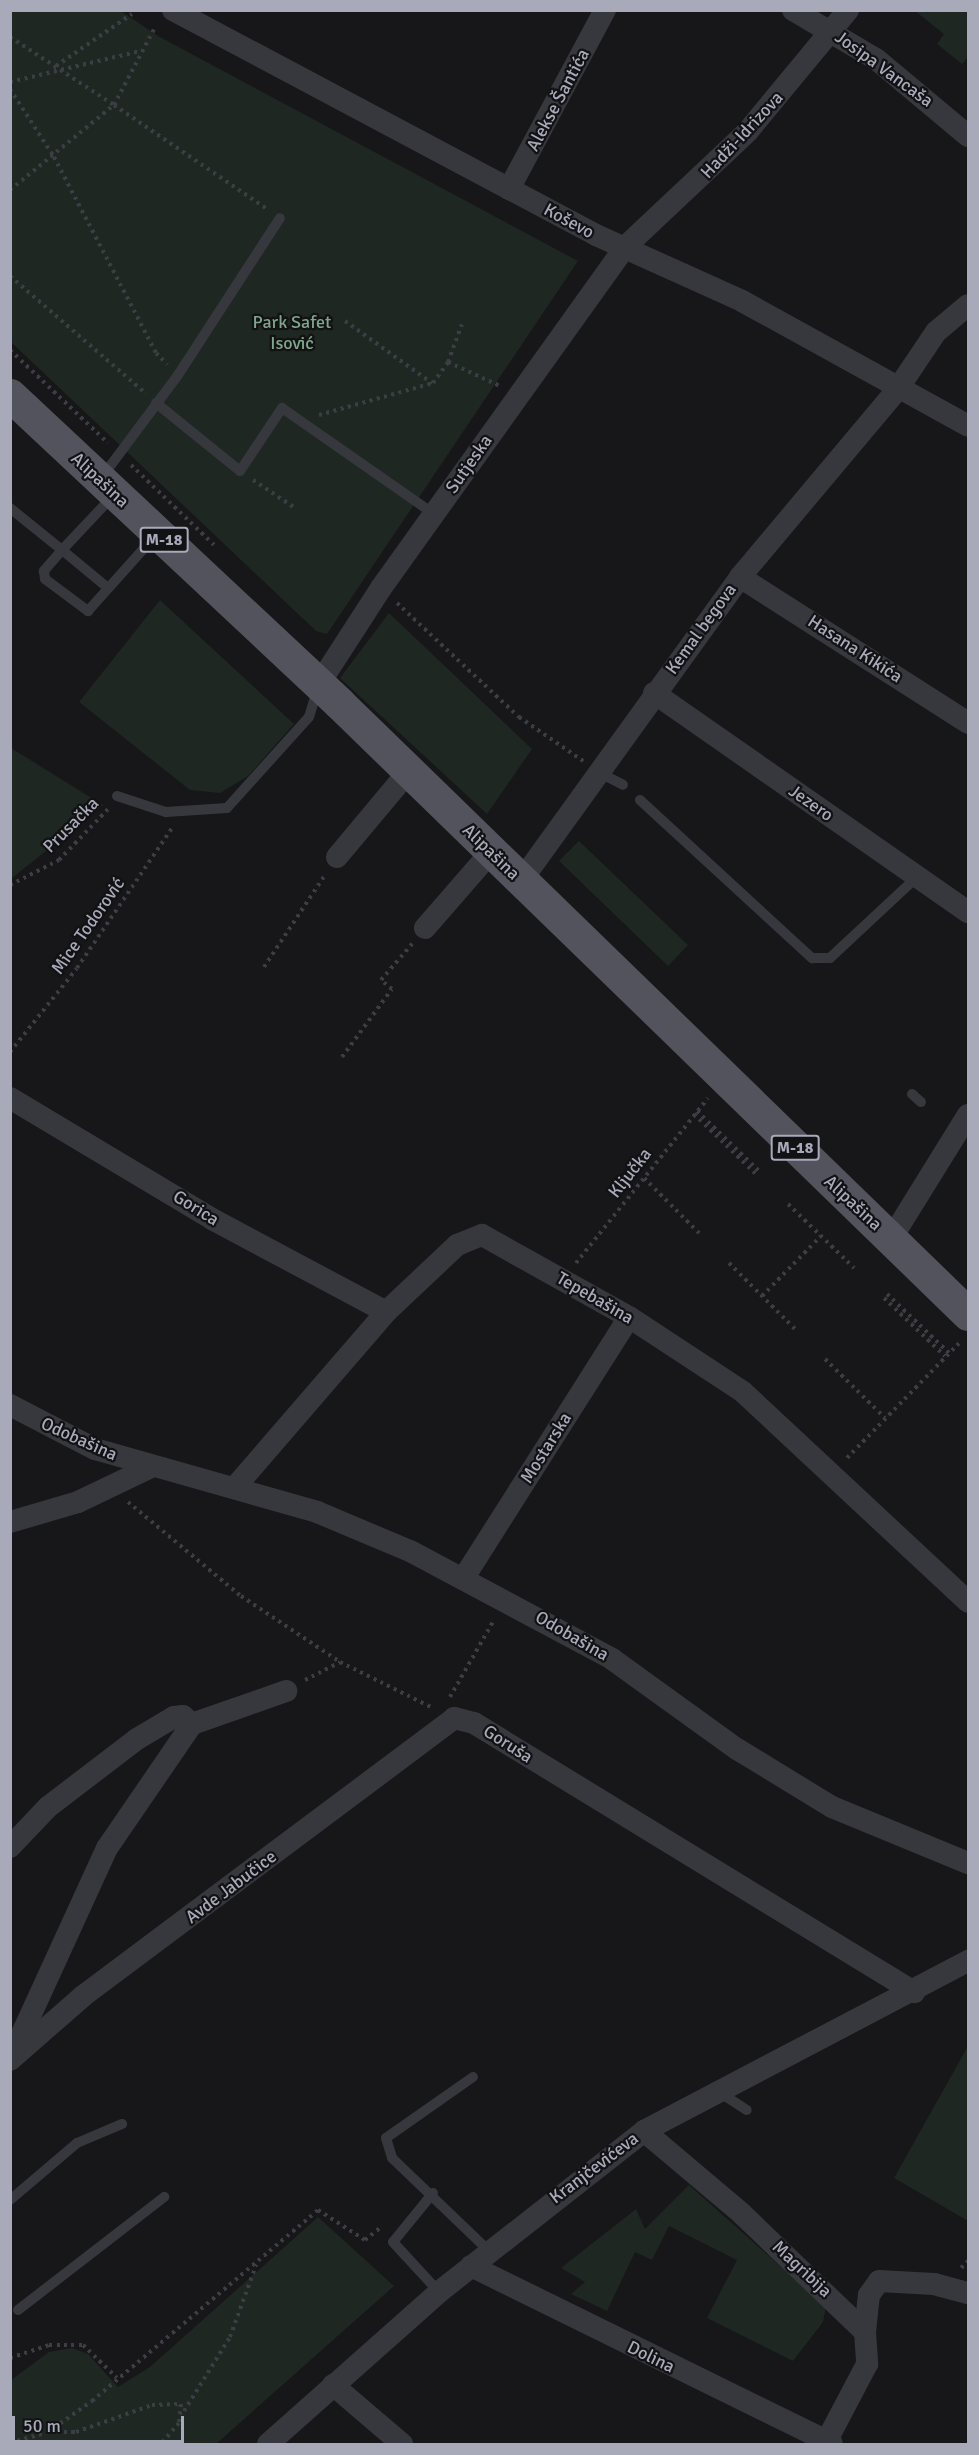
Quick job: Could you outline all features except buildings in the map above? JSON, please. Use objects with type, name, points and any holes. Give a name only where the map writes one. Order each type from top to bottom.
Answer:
[{"type":"main road","name":"Alipašina","points":[[10,395],[319,684],[891,1239],[965,1327]]},
{"type":"street","name":"Koševo","points":[[172,10],[624,248],[742,302],[897,390],[969,426]]},
{"type":"street","name":"Alekse Šantića","points":[[509,189],[605,10]]},
{"type":"street","name":"Josipa Vancaša","points":[[793,10],[833,31],[914,87],[969,136]]},
{"type":"street","name":"Hadži-Idrizova","points":[[624,248],[748,132],[848,10]]},
{"type":"street","name":"Sutjeska","points":[[319,684],[381,588],[624,248]]},
{"type":"street","name":"Kemal begova","points":[[521,881],[654,693],[740,577],[897,390],[936,332],[969,305]]},
{"type":"street","name":"Hasana Kikića","points":[[740,577],[969,723]]},
{"type":"street","name":"Jezero","points":[[654,693],[969,912]]},
{"type":"street","points":[[337,856],[409,771]]},
{"type":"street","points":[[425,928],[491,852]]},
{"type":"street","name":"Gorica","points":[[10,1098],[212,1219],[386,1312]]},
{"type":"street","points":[[891,1239],[951,1130],[968,1115]]},
{"type":"street","name":"Tepebašina","points":[[236,1486],[386,1312],[457,1245],[482,1235],[629,1317],[774,1418],[969,1602]]},
{"type":"street","name":"Mostarska","points":[[463,1580],[629,1317]]},
{"type":"street","name":"Odobašina","points":[[10,1406],[95,1449],[149,1468],[236,1486],[361,1529],[506,1600],[612,1659],[737,1749],[832,1807],[969,1863]]},
{"type":"street","name":"Odobašina","points":[[10,1522],[111,1489],[149,1468]]},
{"type":"street","points":[[10,1846],[48,1807],[137,1739],[174,1717],[183,1716],[192,1724],[286,1691]]},
{"type":"street","name":"Goruša","points":[[454,1718],[474,1723],[914,1992]]},
{"type":"street","name":"Avde Jabučice","points":[[10,2059],[83,1996],[454,1718]]},
{"type":"street","name":"Avde Jabučice","points":[[10,2059],[107,1848],[192,1724]]},
{"type":"street","name":"Kranjčevićeva","points":[[268,2445],[439,2292],[644,2131],[716,2090],[914,1992],[969,1961]]},
{"type":"street","name":"Magribija","points":[[644,2131],[741,2213],[865,2332]]},
{"type":"street","name":"Dolina","points":[[471,2266],[828,2444]]},
{"type":"street","points":[[828,2444],[867,2364],[865,2332],[868,2295],[879,2281],[934,2284],[969,2293]]},
{"type":"street","points":[[333,2385],[402,2445]]},
{"type":"lane","points":[[157,533],[88,611],[45,579],[44,571],[62,550],[107,487],[120,455],[178,375],[280,218]]},
{"type":"lane","points":[[156,403],[240,471],[282,408],[434,514]]},
{"type":"lane","points":[[10,508],[108,588]]},
{"type":"lane","points":[[117,796],[183,813],[227,808],[309,717],[319,684]]},
{"type":"lane","points":[[598,771],[623,784]]},
{"type":"lane","points":[[640,800],[812,958],[830,958],[917,876]]},
{"type":"lane","points":[[912,1094],[921,1102]]},
{"type":"lane","points":[[473,2077],[386,2138],[393,2158],[433,2193],[489,2251]]},
{"type":"lane","points":[[716,2090],[747,2110]]},
{"type":"lane","points":[[10,2200],[77,2144],[122,2124]]},
{"type":"lane","points":[[433,2193],[393,2242],[439,2292]]},
{"type":"lane","points":[[18,2310],[164,2197]]},
{"type":"path","points":[[56,66],[132,14]]},
{"type":"path","points":[[10,190],[54,157],[114,105],[140,51],[154,29]]},
{"type":"path","points":[[10,37],[280,218]]},
{"type":"path","points":[[10,82],[65,72],[140,51]]},
{"type":"path","points":[[10,89],[54,157],[156,353],[178,375]]},
{"type":"path","points":[[10,276],[156,403]]},
{"type":"path","points":[[345,321],[433,383]]},
{"type":"path","points":[[300,420],[433,383],[448,362],[462,324]]},
{"type":"path","points":[[10,350],[221,551]]},
{"type":"path","points":[[448,362],[504,388]]},
{"type":"path","points":[[240,471],[295,508]]},
{"type":"path","points":[[381,588],[519,717],[598,771]]},
{"type":"path","name":"Prusačka","points":[[10,885],[59,860],[117,796]]},
{"type":"path","name":"Mice Todorović","points":[[10,1052],[77,968],[183,813]]},
{"type":"path","points":[[264,967],[337,856]]},
{"type":"path","points":[[342,1057],[392,989],[381,981],[425,928]]},
{"type":"path","name":"Ključka","points":[[572,1267],[711,1096]]},
{"type":"path","points":[[695,1113],[758,1173]]},
{"type":"path","points":[[644,1178],[699,1233]]},
{"type":"path","points":[[788,1204],[854,1268]]},
{"type":"path","points":[[762,1296],[821,1236]]},
{"type":"path","points":[[729,1263],[795,1329]]},
{"type":"path","points":[[886,1296],[947,1354]]},
{"type":"path","points":[[842,1463],[947,1354],[965,1327]]},
{"type":"path","points":[[825,1359],[885,1418]]},
{"type":"path","points":[[111,1489],[241,1596],[340,1662],[454,1718]]},
{"type":"path","points":[[454,1718],[452,1692],[506,1600]]},
{"type":"path","points":[[286,1691],[340,1662]]},
{"type":"path","points":[[10,2443],[26,2443],[48,2432],[117,2378],[145,2361],[318,2210],[365,2240],[392,2218]]},
{"type":"path","points":[[958,2272],[969,2261]]},
{"type":"path","points":[[161,2445],[231,2337],[256,2264]]},
{"type":"path","points":[[10,2358],[49,2345],[83,2345],[117,2378]]},
{"type":"path","points":[[48,2432],[76,2432],[172,2401],[184,2411]]},
{"type":"green space","name":"Park Safet Isović","points":[[10,11],[121,11],[158,36],[578,261],[327,634],[316,631],[11,342]]},
{"type":"green space","points":[[915,11],[968,11],[968,57],[962,64],[937,44],[944,34]]},
{"type":"green space","points":[[160,600],[294,724],[248,776],[220,793],[190,790],[79,702]]},
{"type":"green space","points":[[389,613],[532,749],[487,814],[340,678]]},
{"type":"green space","points":[[11,748],[103,805],[10,879]]},
{"type":"green space","points":[[579,841],[688,945],[668,966],[559,861]]},
{"type":"green space","points":[[968,2046],[968,2221],[894,2178]]},
{"type":"green space","points":[[689,2185],[826,2307],[823,2322],[793,2361],[707,2318],[737,2260],[669,2226],[652,2260],[635,2252],[607,2311],[571,2294],[585,2282],[561,2268],[636,2209],[645,2229]]},
{"type":"green space","points":[[318,2217],[394,2286],[216,2444],[11,2444],[11,2380],[49,2352],[72,2348],[88,2354],[118,2387],[150,2367]]}]
